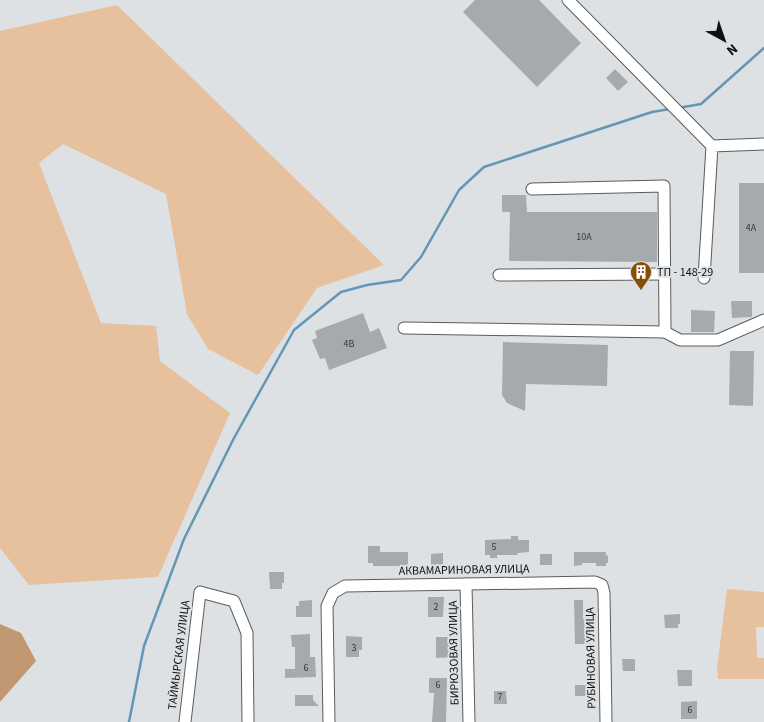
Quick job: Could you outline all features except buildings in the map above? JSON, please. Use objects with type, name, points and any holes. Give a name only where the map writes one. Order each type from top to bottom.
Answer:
[{"type":"street","points":[[568,0],[712,146],[764,144]]},
{"type":"street","points":[[704,278],[712,146]]},
{"type":"street","points":[[532,189],[664,186],[665,332]]},
{"type":"street","points":[[499,275],[665,274]]},
{"type":"street","points":[[404,328],[665,332],[680,340],[718,340],[764,320]]},
{"type":"street","name":"АКВАМАРИНОВАЯ УЛИЦА","points":[[329,722],[327,606],[333,593],[345,586],[595,582],[602,585],[604,593]]},
{"type":"street","name":"БИРЮЗОВАЯ УЛИЦА","points":[[466,584],[469,722]]},
{"type":"street","name":"ТАЙМЫРСКАЯ УЛИЦА","points":[[185,722],[200,592],[234,601],[247,633],[248,722]]},
{"type":"street","name":"РУБИНОВАЯ УЛИЦА","points":[[604,593],[606,722]]},
{"type":"shaded area","points":[[117,5],[384,265],[317,288],[258,375],[208,349],[187,314],[166,194],[63,144],[39,163],[101,323],[156,326],[160,361],[230,413],[158,577],[29,585],[0,548],[0,31]]},
{"type":"shaded area","points":[[727,589],[764,592],[764,627],[756,628],[757,658],[764,658],[764,679],[718,679],[717,668]]},
{"type":"shaded area","points":[[0,624],[21,633],[36,661],[0,702]]},
{"type":"waterway","points":[[678,108],[701,104],[764,48]]},
{"type":"waterway","points":[[129,722],[144,646],[184,539],[234,438],[294,330],[341,292],[367,285],[401,280],[421,257],[459,190],[484,167],[652,112],[670,109]]},
{"type":"place","name":"ТП - 148-29","points":[[641,291]]}]
